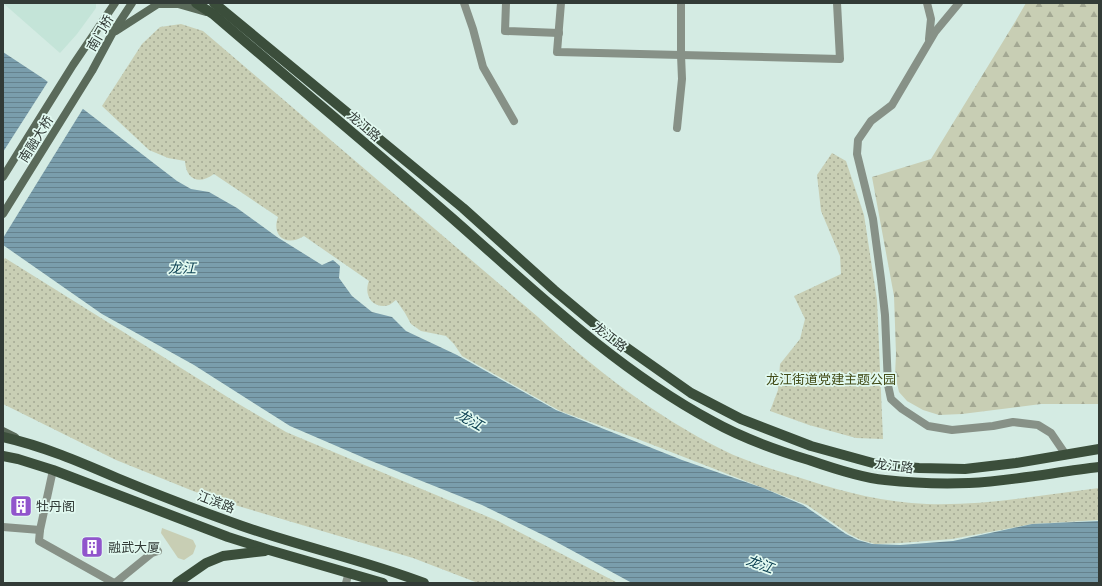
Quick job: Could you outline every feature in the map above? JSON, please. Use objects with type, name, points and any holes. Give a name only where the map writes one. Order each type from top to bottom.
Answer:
[{"type":"main road","name":"龙江路","points":[[196,3],[213,14],[453,219],[587,336],[669,396],[714,423],[747,438],[794,456],[883,480],[930,483],[968,483],[1099,467]]},
{"type":"main road","name":"龙江路","points":[[214,3],[463,208],[554,290],[603,331],[690,393],[741,420],[811,446],[880,465],[965,469],[1016,463],[1099,450]]},
{"type":"main road","name":"江滨路","points":[[3,438],[23,442],[59,454],[142,488],[242,526],[353,559],[424,583]]},
{"type":"main road","points":[[3,456],[53,470],[228,537],[383,583]]},
{"type":"main road","points":[[177,583],[206,563],[223,556],[269,550]]},
{"type":"street","points":[[105,17],[108,3]]},
{"type":"street","name":"南门桥","points":[[73,65],[115,3]]},
{"type":"street","name":"南门桥","points":[[90,75],[132,3]]},
{"type":"street","points":[[464,3],[473,29],[483,67],[514,121]]},
{"type":"street","points":[[506,3],[505,31],[559,33]]},
{"type":"street","points":[[560,3],[557,52],[840,59],[837,3]]},
{"type":"street","points":[[676,128],[682,79],[681,3]]},
{"type":"street","points":[[927,3],[931,19],[929,42]]},
{"type":"street","points":[[959,3],[935,32],[892,105],[871,121],[858,140],[857,154],[873,219],[885,314],[888,385],[892,399],[902,409],[928,426],[952,430],[993,426],[1013,422],[1038,425],[1051,433],[1066,455]]},
{"type":"street","points":[[114,32],[158,4],[178,4],[213,14]]},
{"type":"street","name":"南融大桥","points":[[3,177],[73,65]]},
{"type":"street","name":"南融大桥","points":[[3,214],[90,75]]},
{"type":"street","points":[[3,431],[23,442]]},
{"type":"street","points":[[53,470],[40,530],[40,541],[114,583],[152,553],[158,551]]},
{"type":"street","points":[[3,527],[40,530]]},
{"type":"street","points":[[346,583],[349,572]]},
{"type":"shaded area","points":[[3,3],[96,3],[96,8],[77,34],[60,53]]},
{"type":"green space","points":[[1026,3],[1099,3],[1099,404],[1041,404],[962,414],[939,415],[923,410],[907,401],[899,392],[895,375],[896,354],[894,296],[872,177],[931,159]]},
{"type":"green space","points":[[181,24],[203,31],[603,373],[649,407],[698,437],[743,459],[837,489],[866,496],[911,503],[948,504],[991,502],[1099,488],[1099,520],[1032,524],[952,539],[875,544],[861,540],[849,534],[807,505],[635,438],[560,411],[462,356],[454,344],[446,336],[421,331],[411,324],[396,300],[386,306],[375,304],[369,298],[367,290],[369,281],[304,236],[292,240],[282,238],[277,230],[276,224],[278,217],[214,174],[203,179],[194,179],[188,173],[185,161],[168,158],[149,150],[102,106],[142,44],[160,27]]},
{"type":"green space","name":"龙江街道党建主题公园","points":[[832,153],[846,161],[864,215],[877,300],[883,439],[856,438],[809,425],[770,411],[778,390],[780,364],[800,339],[805,319],[794,296],[841,274],[840,256],[821,211],[817,175]]},
{"type":"green space","points":[[5,258],[286,432],[498,521],[618,583],[478,583],[413,558],[208,497],[116,460],[3,404],[3,261]]},
{"type":"green space","points":[[162,528],[193,540],[196,546],[193,554],[184,560],[178,558],[161,533]]},
{"type":"water","name":"龙江","points":[[3,52],[44,79],[177,181],[191,189],[209,192],[237,208],[277,237],[322,265],[333,260],[340,266],[339,278],[352,296],[372,312],[392,317],[406,331],[457,355],[556,410],[682,460],[763,488],[803,505],[846,534],[858,540],[872,544],[900,545],[953,541],[1032,524],[1099,521],[1099,583],[632,583],[549,538],[482,505],[369,460],[290,426],[194,365],[102,314],[3,245]]},
{"type":"pier","points":[[49,80],[84,107],[3,238],[3,152]]},
{"type":"place","name":"牡丹阁","points":[[21,506]]},
{"type":"place","name":"融武大厦","points":[[92,547]]}]
